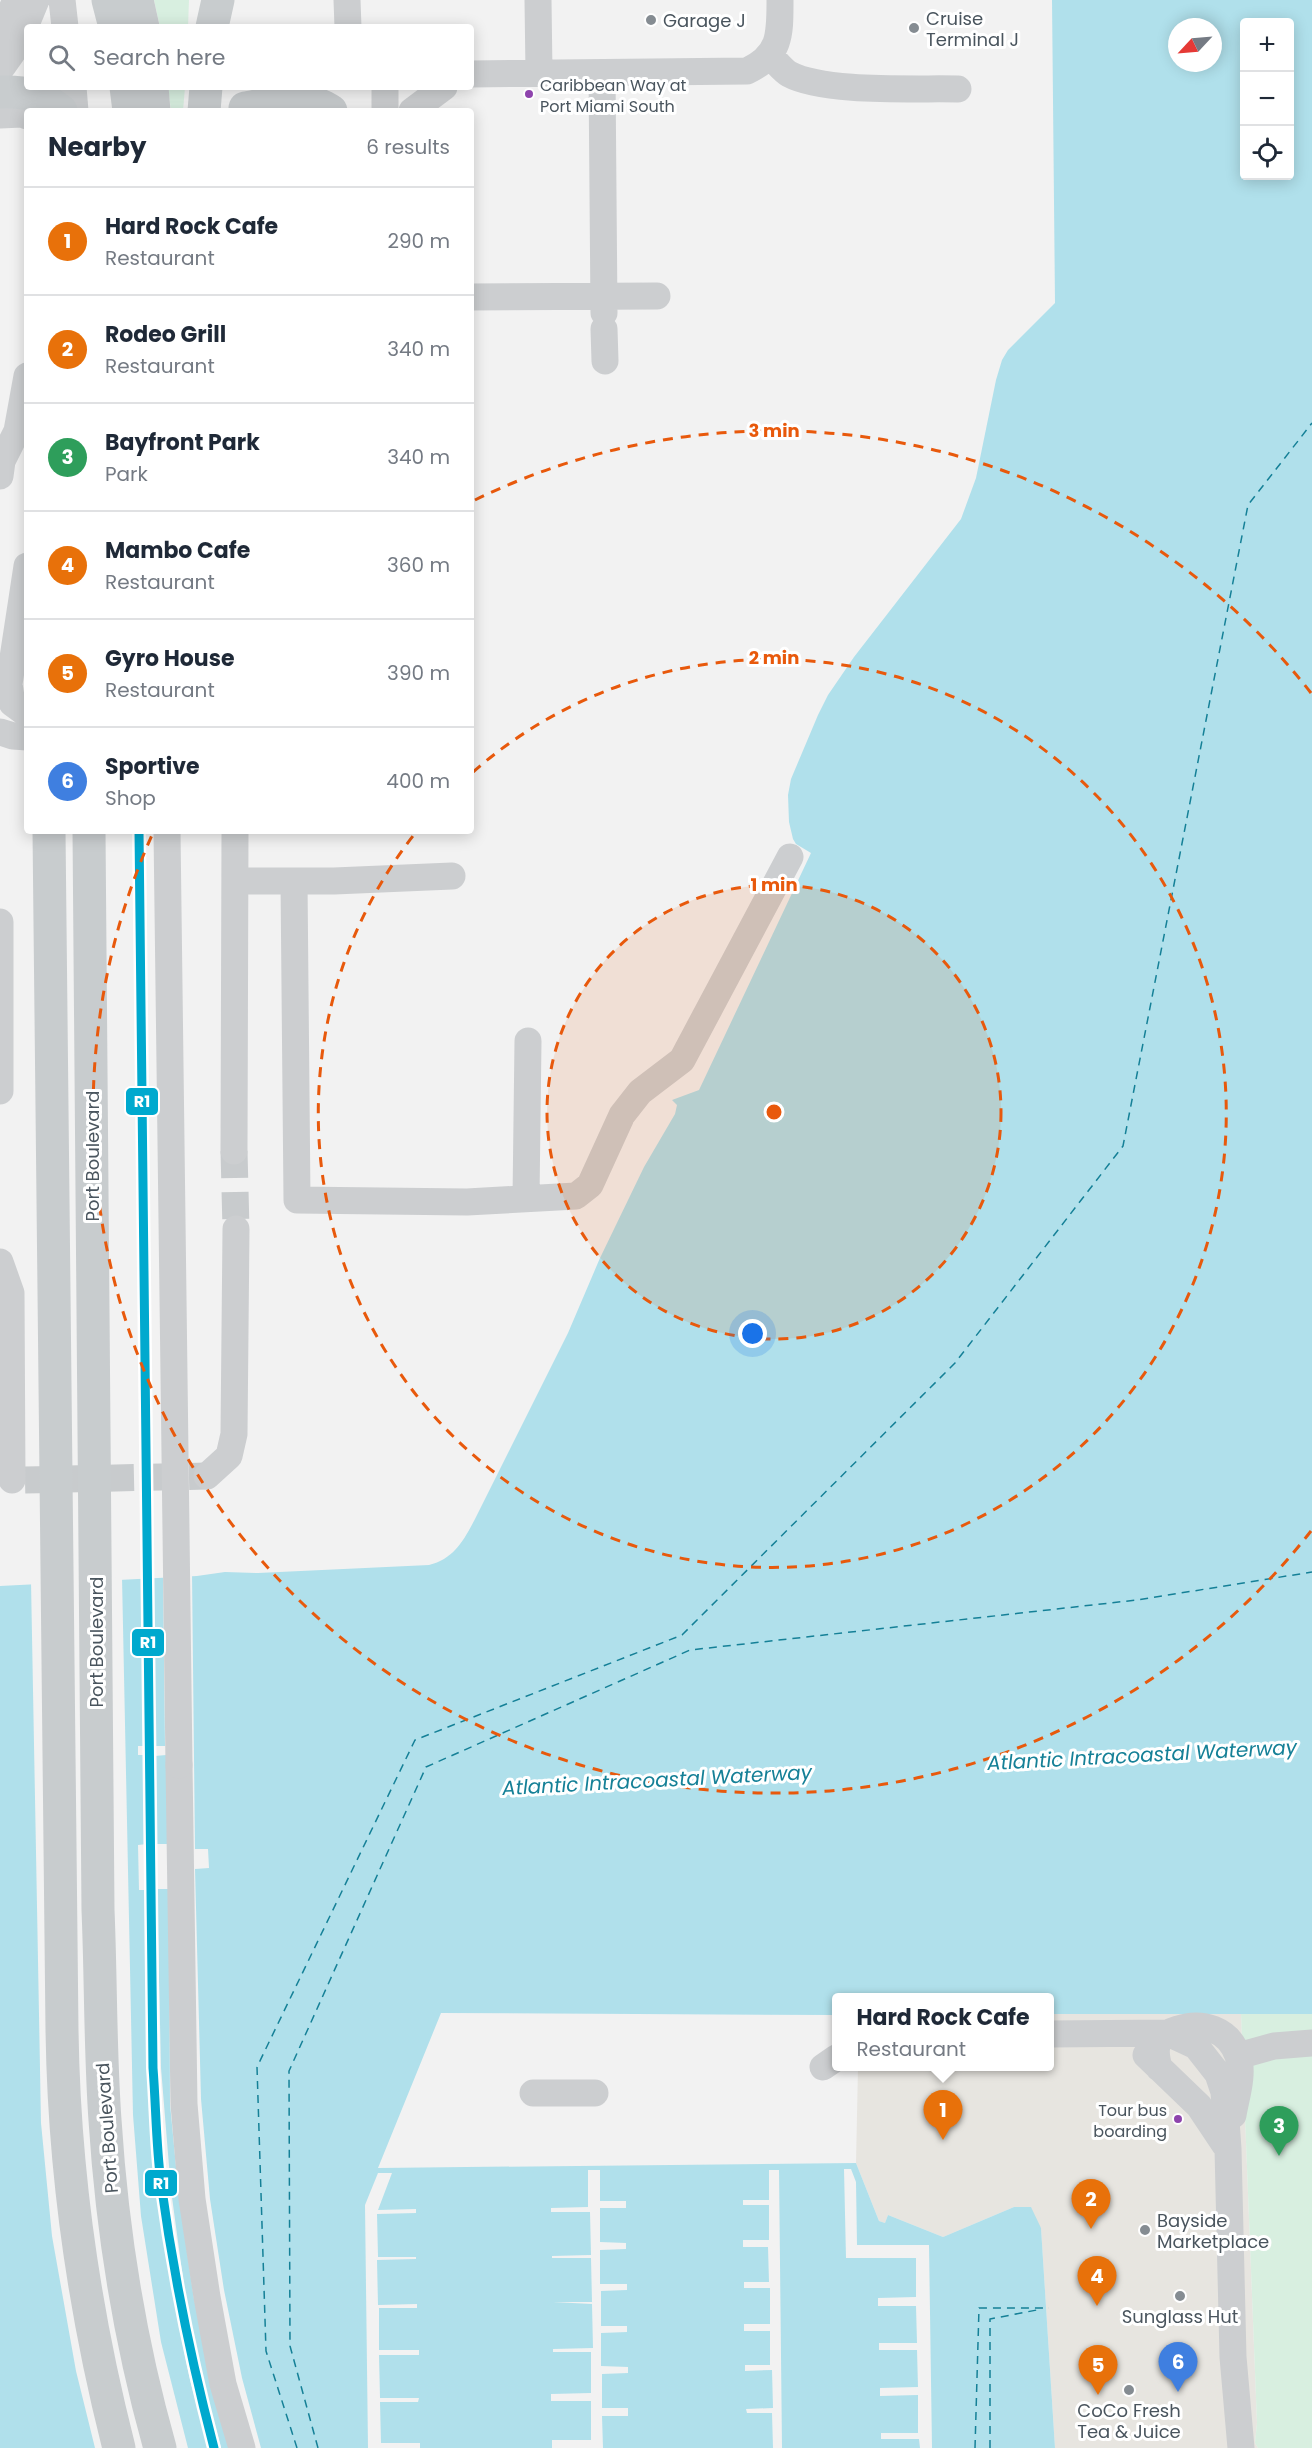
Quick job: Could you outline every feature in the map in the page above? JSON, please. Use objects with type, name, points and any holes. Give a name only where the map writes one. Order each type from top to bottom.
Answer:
[{"type":"main road","points":[[108,0],[114,24]]},
{"type":"main road","points":[[137,0],[142,24]]},
{"type":"main road","points":[[212,24],[218,0]]},
{"type":"main road","points":[[126,90],[129,108]]},
{"type":"main road","points":[[152,90],[154,108]]},
{"type":"main road","points":[[204,108],[206,90]]},
{"type":"main road","points":[[246,108],[254,98],[266,90]]},
{"type":"main road","points":[[0,92],[18,91],[45,98],[58,108]]},
{"type":"main road","points":[[252,108],[286,100],[304,100],[324,108]]},
{"type":"main road","points":[[49,834],[61,2019],[64,2117],[81,2268],[99,2366],[119,2448]]},
{"type":"main road","name":"Port Boulevard","points":[[89,834],[98,1910],[102,2069],[116,2225],[136,2342],[160,2448]]},
{"type":"street","points":[[0,35],[16,0]]},
{"type":"street","points":[[25,24],[36,0]]},
{"type":"street","points":[[62,0],[65,24]]},
{"type":"street","points":[[205,0],[210,24]]},
{"type":"street","points":[[347,0],[348,24]]},
{"type":"street","points":[[538,0],[539,72]]},
{"type":"street","points":[[474,74],[747,71],[761,64],[778,42],[780,0]]},
{"type":"street","points":[[0,70],[24,27]]},
{"type":"street","points":[[770,55],[788,73],[810,81],[832,97],[958,89]]},
{"type":"street","points":[[602,74],[605,361]]},
{"type":"street","points":[[73,90],[75,108]]},
{"type":"street","points":[[385,90],[385,108]]},
{"type":"street","points":[[416,108],[440,90]]},
{"type":"street","points":[[0,116],[24,115]]},
{"type":"street","points":[[474,297],[555,297],[604,312],[657,296]]},
{"type":"street","points":[[0,476],[2,461],[16,431],[24,391]]},
{"type":"street","points":[[24,586],[9,684],[12,703],[24,712]]},
{"type":"street","points":[[0,732],[24,737]]},
{"type":"street","points":[[167,834],[184,2104],[192,2199],[207,2297],[223,2384],[242,2448]]},
{"type":"street","points":[[234,1151],[235,834]]},
{"type":"street","points":[[294,881],[297,1200],[467,1202],[576,1196],[590,1185],[622,1115],[640,1092],[682,1060],[790,857]]},
{"type":"street","points":[[235,881],[452,876]]},
{"type":"street","points":[[0,922],[0,1091]]},
{"type":"street","points":[[526,1198],[528,1041]]},
{"type":"street","points":[[207,1476],[229,1456],[234,1434],[236,1229]]},
{"type":"street","points":[[0,1262],[11,1293],[12,1480]]},
{"type":"street","points":[[1054,2034],[1168,2033],[1191,2025],[1216,2029],[1229,2041],[1238,2056],[1240,2077],[1227,2149]]},
{"type":"street","points":[[1159,2068],[1156,2050],[1159,2041],[1168,2033]]},
{"type":"street","points":[[1168,2033],[1196,2046],[1218,2074],[1224,2092],[1233,2357],[1241,2448]]},
{"type":"street","points":[[1118,2034],[1159,2068],[1199,2106],[1227,2149]]},
{"type":"street","points":[[1238,2056],[1274,2046],[1312,2043]]},
{"type":"street","points":[[533,2093],[595,2092]]},
{"type":"shaded area","name":"Bayside Marketplace","points":[[1054,2014],[1241,2014],[1257,2423],[1255,2443],[1258,2448],[1055,2448],[1041,2228],[1014,2207],[943,2237],[888,2215],[885,2223],[879,2221],[856,2163],[858,2071],[1054,2071]]},
{"type":"green space","points":[[154,0],[189,0],[188,24],[159,24]]},
{"type":"green space","points":[[168,90],[185,90],[183,108],[171,108]]},
{"type":"green space","points":[[1241,2014],[1312,2014],[1312,2448],[1258,2448],[1255,2443],[1257,2423]]},
{"type":"water","name":"Atlantic Intracoastal Waterway","points":[[1052,0],[1312,0],[1312,2014],[1054,2014],[1054,1993],[832,1993],[832,2015],[441,2013],[378,2168],[856,2163],[879,2221],[885,2223],[888,2215],[943,2237],[1014,2207],[1031,2207],[1041,2228],[1055,2448],[0,2448],[0,1586],[197,1576],[225,1572],[258,1573],[429,1565],[445,1558],[457,1548],[475,1519],[568,1333],[600,1258],[644,1167],[675,1114],[677,1105],[672,1100],[699,1090],[811,853],[796,844],[793,839],[789,822],[788,795],[791,779],[828,695],[854,657],[961,519],[976,478],[1002,360],[1008,350],[1055,303]]},
{"type":"pier","points":[[192,1573],[195,1849],[208,1849],[209,1868],[195,1869],[201,2099],[210,2199],[224,2290],[242,2378],[261,2448],[229,2448],[194,2299],[178,2190],[171,2190],[185,2293],[202,2377],[221,2448],[208,2448],[190,2380],[173,2296],[160,2201],[149,2068],[148,1890],[139,1890],[138,1845],[147,1844],[145,1755],[138,1755],[138,1746],[145,1746],[142,1576],[154,1575],[154,1746],[165,1746],[163,1575]],"holes":[[[166,1755],[168,1844],[156,1844],[155,1756]],[[157,1889],[169,1889],[170,2104],[177,2177],[170,2178],[161,2068]]]},
{"type":"pier","points":[[122,1577],[133,2115],[141,2216],[161,2342],[188,2448],[95,2448],[76,2371],[52,2236],[41,2123],[31,1581]]},
{"type":"pier","points":[[844,2169],[851,2169],[856,2182],[857,2245],[929,2245],[932,2448],[920,2448],[919,2439],[881,2439],[881,2433],[918,2433],[918,2395],[880,2396],[880,2388],[918,2387],[917,2350],[879,2350],[879,2343],[917,2343],[916,2306],[878,2306],[878,2298],[916,2297],[916,2258],[846,2258]]},
{"type":"pier","points":[[588,2170],[600,2170],[600,2201],[626,2201],[626,2208],[600,2208],[600,2242],[626,2243],[626,2249],[600,2250],[600,2284],[627,2284],[627,2290],[601,2291],[601,2326],[627,2326],[627,2332],[601,2333],[601,2366],[628,2367],[628,2373],[602,2374],[602,2408],[628,2408],[628,2416],[602,2416],[603,2448],[552,2448],[552,2440],[591,2440],[591,2401],[551,2401],[551,2394],[591,2393],[591,2352],[553,2352],[553,2349],[593,2348],[592,2304],[553,2302],[592,2302],[591,2258],[552,2258],[552,2256],[591,2255],[590,2212],[551,2212],[551,2208],[588,2207]]},
{"type":"pier","points":[[769,2170],[779,2170],[782,2448],[773,2448],[772,2413],[747,2413],[746,2409],[773,2408],[772,2370],[745,2371],[745,2365],[770,2365],[770,2331],[744,2331],[744,2324],[770,2324],[770,2288],[744,2288],[744,2282],[769,2282],[768,2247],[743,2247],[743,2240],[769,2240],[769,2205],[743,2205],[743,2200],[769,2200]]},
{"type":"pier","points":[[378,2173],[392,2173],[378,2210],[416,2209],[416,2213],[377,2214],[378,2257],[416,2257],[416,2259],[377,2260],[378,2305],[417,2304],[417,2308],[379,2308],[379,2350],[419,2350],[419,2355],[379,2355],[380,2398],[419,2398],[418,2402],[380,2402],[381,2443],[420,2443],[420,2448],[368,2448],[365,2205]]},
{"type":"ferry route","points":[[297,2448],[266,2351],[257,2067],[415,1740],[682,1635],[955,1363],[1123,1146],[1248,505],[1312,423]]},
{"type":"ferry route","points":[[318,2448],[290,2346],[289,2071],[426,1767],[690,1650],[1137,1600],[1312,1572]]},
{"type":"ferry route","points":[[975,2448],[979,2308],[1049,2308]]},
{"type":"ferry route","points":[[990,2448],[990,2319],[1042,2309]]},
{"type":"tunnel","points":[[234,1151],[236,1229]]},
{"type":"tunnel","points":[[25,1480],[207,1476]]},
{"type":"transit line","name":"R1","points":[[139,834],[153,2068],[159,2169],[171,2250],[190,2349],[214,2448]]},
{"type":"place","name":"Garage J","points":[[651,20]]},
{"type":"place","name":"Cruise Terminal J","points":[[914,28]]},
{"type":"place","name":"Caribbean Way at Port Miami South","points":[[529,94]]},
{"type":"place","name":"Tour bus boarding","points":[[1178,2119]]},
{"type":"place","name":"Hard Rock Cafe","points":[[943,2140]]},
{"type":"place","name":"Bayfront Park","points":[[1279,2156]]},
{"type":"place","name":"Rodeo Grill","points":[[1091,2229]]},
{"type":"place","name":"Bayside Marketplace","points":[[1145,2230]]},
{"type":"place","name":"Sunglass Hut","points":[[1180,2296]]},
{"type":"place","name":"Mambo Cafe","points":[[1097,2306]]},
{"type":"place","name":"CoCo Fresh Tea & Juice","points":[[1129,2390]]},
{"type":"place","name":"Sportive","points":[[1178,2392]]},
{"type":"place","name":"Gyro House","points":[[1098,2395]]}]
